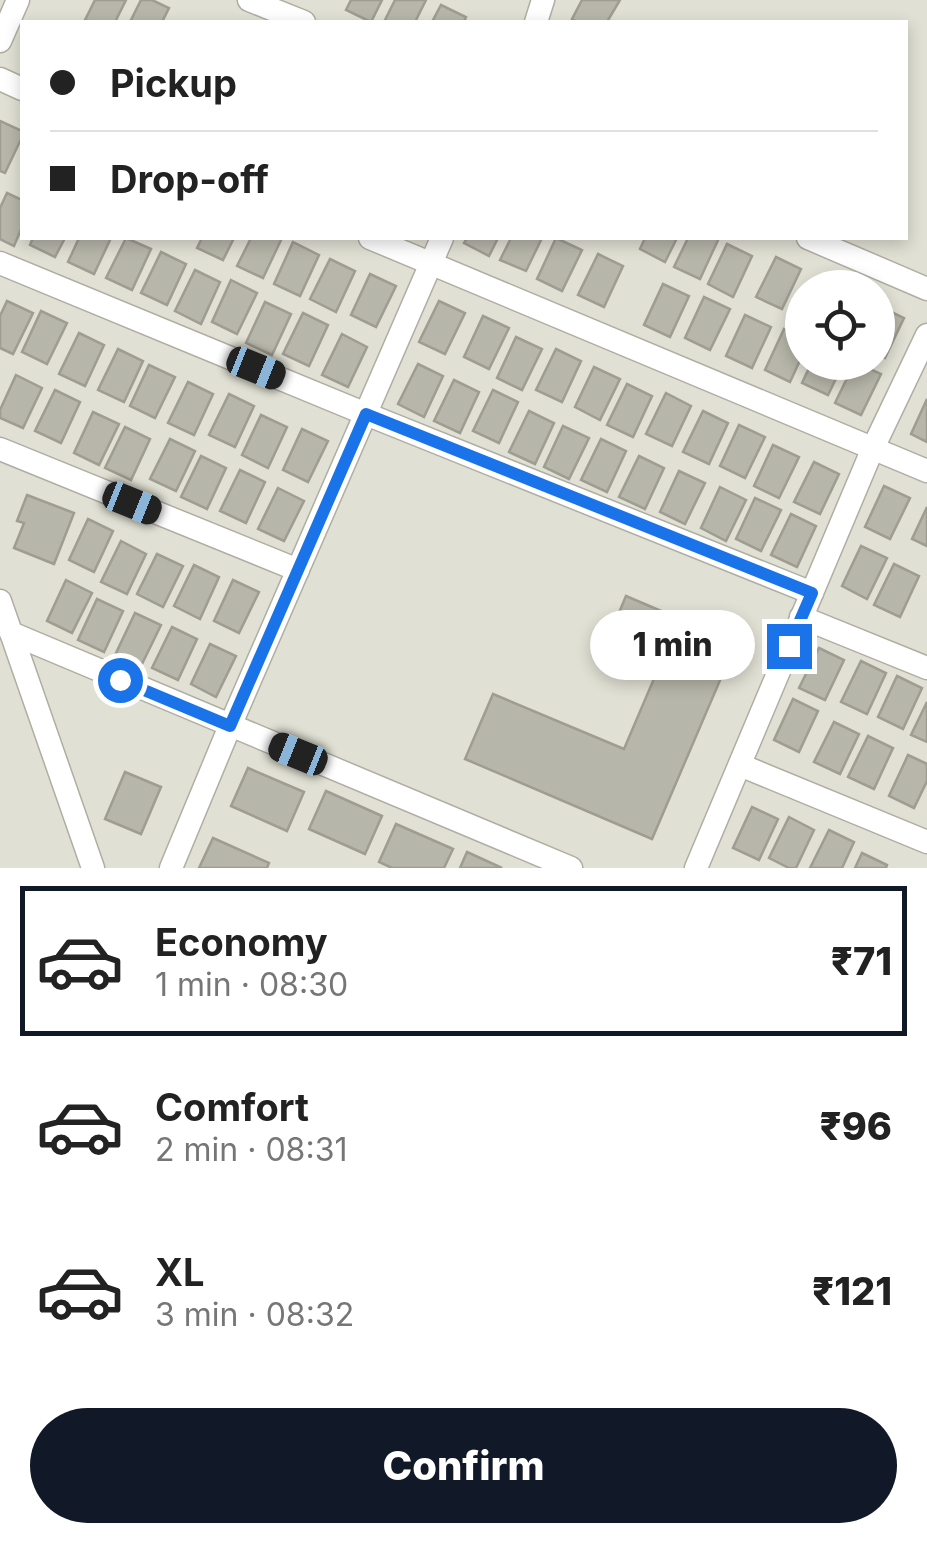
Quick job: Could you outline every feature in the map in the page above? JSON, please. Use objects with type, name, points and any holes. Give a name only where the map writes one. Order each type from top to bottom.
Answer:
[{"type":"street","points":[[0,41],[18,0]]},
{"type":"street","points":[[250,0],[299,20]]},
{"type":"street","points":[[375,240],[927,471]]},
{"type":"street","points":[[171,868],[441,240]]},
{"type":"street","points":[[813,240],[927,289]]},
{"type":"street","points":[[0,263],[812,593]]},
{"type":"street","points":[[696,868],[873,448],[927,335]]},
{"type":"street","points":[[0,449],[298,570]]},
{"type":"street","points":[[0,600],[98,865]]},
{"type":"street","points":[[802,617],[927,668]]},
{"type":"street","points":[[11,632],[571,868]]},
{"type":"street","points":[[740,765],[927,842]]},
{"type":"building","points":[[95,0],[126,0],[116,20],[85,20]]},
{"type":"building","points":[[141,0],[152,0],[169,8],[163,20],[131,20]]},
{"type":"building","points":[[351,0],[382,0],[372,20],[346,10]]},
{"type":"building","points":[[395,0],[426,0],[416,20],[385,20]]},
{"type":"building","points":[[582,0],[620,0],[608,20],[572,19]]},
{"type":"building","points":[[441,5],[466,17],[465,20],[433,20]]},
{"type":"building","points":[[0,121],[20,130],[20,141],[5,173],[0,171]]},
{"type":"building","points":[[7,193],[20,199],[20,232],[14,246],[0,239],[0,208]]},
{"type":"building","points":[[32,240],[64,240],[55,257],[30,245]]},
{"type":"building","points":[[78,240],[110,240],[94,274],[68,262]]},
{"type":"building","points":[[125,240],[151,249],[132,290],[106,278]]},
{"type":"building","points":[[201,240],[233,240],[223,260],[197,248]]},
{"type":"building","points":[[250,240],[281,240],[263,278],[237,266]]},
{"type":"building","points":[[466,240],[497,240],[489,256],[464,243]]},
{"type":"building","points":[[510,240],[541,240],[526,271],[500,260]]},
{"type":"building","points":[[555,240],[582,250],[562,291],[537,279]]},
{"type":"building","points":[[644,240],[676,240],[665,262],[640,249]]},
{"type":"building","points":[[687,240],[718,240],[700,279],[674,267]]},
{"type":"building","points":[[293,242],[319,255],[300,296],[274,284]]},
{"type":"building","points":[[727,244],[752,256],[733,297],[708,284]]},
{"type":"building","points":[[161,252],[186,264],[167,305],[141,293]]},
{"type":"building","points":[[598,254],[623,266],[604,307],[578,295]]},
{"type":"building","points":[[776,257],[801,269],[785,270],[782,309],[756,297]]},
{"type":"building","points":[[330,259],[355,271],[336,312],[310,299]]},
{"type":"building","points":[[195,270],[220,282],[201,324],[175,311]]},
{"type":"building","points":[[370,274],[396,286],[376,327],[351,315]]},
{"type":"building","points":[[231,280],[257,293],[237,334],[212,322]]},
{"type":"building","points":[[663,284],[689,296],[670,337],[644,325]]},
{"type":"building","points":[[704,297],[730,309],[710,350],[685,338]]},
{"type":"building","points":[[7,301],[33,313],[13,354],[0,348],[0,316]]},
{"type":"building","points":[[439,301],[465,313],[445,354],[419,342]]},
{"type":"building","points":[[265,302],[291,314],[272,355],[246,343]]},
{"type":"building","points":[[41,311],[67,323],[47,364],[22,352]]},
{"type":"building","points":[[303,313],[328,325],[309,366],[283,354]]},
{"type":"building","points":[[895,314],[904,318],[895,337]]},
{"type":"building","points":[[745,315],[771,327],[752,368],[726,356]]},
{"type":"building","points":[[483,316],[509,328],[489,369],[464,357]]},
{"type":"building","points":[[784,329],[785,380],[765,370]]},
{"type":"building","points":[[79,333],[104,345],[85,386],[59,374]]},
{"type":"building","points":[[342,334],[367,347],[348,387],[322,375]]},
{"type":"building","points":[[516,337],[542,349],[522,390],[497,378]]},
{"type":"building","points":[[118,349],[143,361],[124,402],[98,390]]},
{"type":"building","points":[[556,349],[581,361],[562,402],[536,390]]},
{"type":"building","points":[[418,364],[443,376],[424,417],[398,404]]},
{"type":"building","points":[[149,365],[175,377],[155,418],[130,406]]},
{"type":"building","points":[[594,367],[620,379],[600,420],[575,407]]},
{"type":"building","points":[[16,375],[42,388],[23,428],[0,418]]},
{"type":"building","points":[[454,380],[479,392],[460,433],[434,421]]},
{"type":"building","points":[[803,380],[835,380],[828,395],[802,383]]},
{"type":"building","points":[[846,380],[878,380],[861,415],[835,403]]},
{"type":"building","points":[[188,382],[213,394],[194,435],[168,423]]},
{"type":"building","points":[[627,384],[652,396],[633,437],[607,425]]},
{"type":"building","points":[[55,390],[80,402],[61,443],[35,431]]},
{"type":"building","points":[[493,390],[518,402],[499,443],[473,431]]},
{"type":"building","points":[[666,393],[691,406],[672,446],[646,434]]},
{"type":"building","points":[[229,394],[254,406],[235,447],[209,435]]},
{"type":"building","points":[[927,399],[927,442],[911,434]]},
{"type":"building","points":[[529,411],[554,423],[535,464],[509,452]]},
{"type":"building","points":[[703,411],[728,423],[709,464],[683,452]]},
{"type":"building","points":[[93,412],[119,424],[99,465],[74,453]]},
{"type":"building","points":[[261,415],[287,427],[268,468],[242,455]]},
{"type":"building","points":[[739,425],[765,437],[745,478],[720,466]]},
{"type":"building","points":[[563,426],[589,438],[569,479],[544,467]]},
{"type":"building","points":[[125,427],[150,439],[131,480],[105,468]]},
{"type":"building","points":[[302,429],[328,441],[308,482],[283,470]]},
{"type":"building","points":[[170,439],[195,451],[176,491],[150,479]]},
{"type":"building","points":[[601,439],[626,451],[607,492],[581,480]]},
{"type":"building","points":[[773,445],[799,457],[779,498],[754,486]]},
{"type":"building","points":[[201,456],[226,468],[207,509],[181,497]]},
{"type":"building","points":[[639,456],[664,468],[645,509],[619,497]]},
{"type":"building","points":[[814,462],[839,474],[820,514],[794,502]]},
{"type":"building","points":[[240,470],[265,482],[246,523],[220,511]]},
{"type":"building","points":[[679,471],[705,483],[685,524],[660,512]]},
{"type":"building","points":[[884,486],[910,498],[890,539],[865,527]]},
{"type":"building","points":[[720,487],[746,500],[726,541],[701,528]]},
{"type":"building","points":[[278,488],[304,501],[284,541],[258,529]]},
{"type":"building","points":[[27,495],[74,513],[54,564],[14,548],[24,523],[17,521]]},
{"type":"building","points":[[755,498],[781,510],[761,551],[736,539]]},
{"type":"building","points":[[927,507],[927,546],[912,539]]},
{"type":"building","points":[[791,514],[816,526],[797,567],[771,555]]},
{"type":"building","points":[[88,519],[113,531],[94,572],[69,560]]},
{"type":"building","points":[[121,541],[146,554],[127,594],[101,582]]},
{"type":"building","points":[[861,546],[887,558],[867,599],[842,586]]},
{"type":"building","points":[[157,554],[183,566],[163,607],[137,594]]},
{"type":"building","points":[[894,564],[919,576],[900,617],[874,605]]},
{"type":"building","points":[[194,565],[219,577],[200,619],[174,606]]},
{"type":"building","points":[[66,580],[92,593],[72,633],[47,621]]},
{"type":"building","points":[[233,580],[259,592],[239,633],[214,621]]},
{"type":"building","points":[[626,596],[736,643],[652,839],[465,759],[493,694],[624,749],[656,674],[603,651]]},
{"type":"building","points":[[97,599],[123,611],[104,652],[78,640]]},
{"type":"building","points":[[135,613],[161,625],[141,666],[116,653]]},
{"type":"building","points":[[172,627],[197,639],[178,680],[152,668]]},
{"type":"building","points":[[210,644],[236,656],[216,697],[191,684]]},
{"type":"building","points":[[819,648],[844,660],[825,700],[799,688]]},
{"type":"building","points":[[861,661],[886,673],[867,714],[841,702]]},
{"type":"building","points":[[897,676],[922,688],[903,729],[878,717]]},
{"type":"building","points":[[793,699],[818,711],[799,752],[774,740]]},
{"type":"building","points":[[927,702],[927,742],[911,735]]},
{"type":"building","points":[[834,722],[859,734],[840,774],[814,762]]},
{"type":"building","points":[[868,736],[893,748],[874,789],[848,777]]},
{"type":"building","points":[[908,755],[927,764],[927,781],[914,808],[889,796]]},
{"type":"building","points":[[248,768],[304,792],[287,831],[231,806]]},
{"type":"building","points":[[125,772],[161,787],[141,834],[105,819]]},
{"type":"building","points":[[326,791],[382,816],[365,854],[309,829]]},
{"type":"building","points":[[752,807],[778,819],[759,860],[733,848]]},
{"type":"building","points":[[789,817],[814,830],[796,868],[769,858]]},
{"type":"building","points":[[396,824],[453,849],[444,868],[392,868],[379,862]]},
{"type":"building","points":[[829,830],[854,842],[842,868],[810,868]]},
{"type":"building","points":[[213,838],[269,863],[267,868],[199,868]]},
{"type":"building","points":[[467,852],[502,868],[460,868]]},
{"type":"building","points":[[862,853],[887,865],[886,868],[855,868]]},
{"type":"route","points":[[120,680],[230,726],[366,414],[812,593],[789,646]]}]
